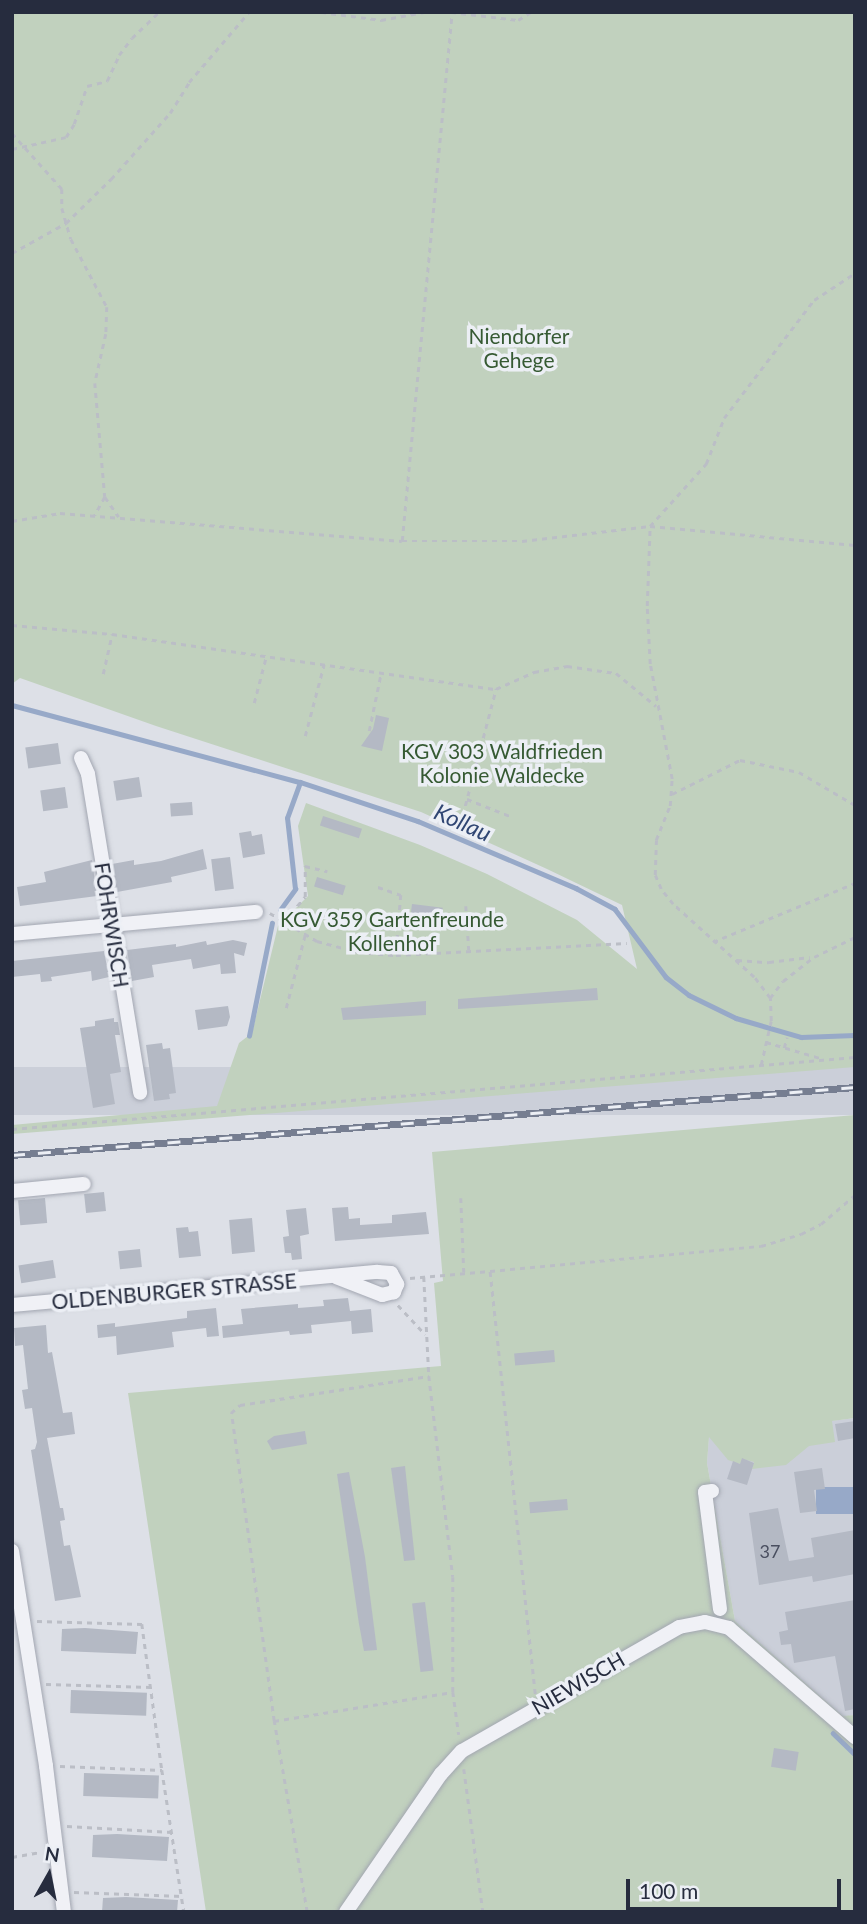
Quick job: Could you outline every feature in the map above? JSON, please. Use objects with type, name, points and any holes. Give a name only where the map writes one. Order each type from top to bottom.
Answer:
[{"type":"street","name":"FOHRWISCH","points":[[81,758],[88,774],[140,1093]]},
{"type":"street","points":[[12,934],[256,912]]},
{"type":"street","points":[[12,1191],[84,1184]]},
{"type":"street","name":"OLDENBURGER STRASSE","points":[[12,1305],[377,1272],[390,1273],[396,1279]]},
{"type":"street","name":"OLDENBURGER STRASSE","points":[[336,1277],[375,1294],[389,1295]]},
{"type":"street","points":[[389,1295],[396,1288],[396,1279]]},
{"type":"street","points":[[712,1491],[705,1492],[720,1609]]},
{"type":"street","points":[[12,1551],[46,1766],[64,1912]]},
{"type":"street","name":"NIEWISCH","points":[[346,1912],[441,1774],[461,1751],[671,1630],[705,1622],[735,1632],[855,1737]]},
{"type":"path","points":[[12,149],[66,137],[74,124],[87,86],[107,81],[119,55],[159,12]]},
{"type":"path","points":[[12,253],[66,223],[170,113],[195,75],[249,12]]},
{"type":"path","points":[[321,12],[381,20],[424,12]]},
{"type":"path","points":[[402,541],[452,12],[518,20],[531,12]]},
{"type":"path","points":[[12,133],[62,189],[62,208],[71,239],[107,307],[106,334],[95,383],[106,497],[121,519]]},
{"type":"path","points":[[770,998],[735,960],[673,904],[661,889],[655,875],[656,840],[672,794],[672,779],[650,664],[647,606],[650,526],[706,464],[724,418],[814,300],[855,273]]},
{"type":"path","points":[[95,516],[106,497]]},
{"type":"path","points":[[12,522],[60,513],[402,541],[522,541],[650,526],[855,545]]},
{"type":"path","points":[[12,625],[112,635],[496,689],[534,672],[567,666],[616,673],[656,706]]},
{"type":"path","points":[[103,674],[112,635]]},
{"type":"path","points":[[254,703],[266,656]]},
{"type":"path","points":[[304,736],[324,664]]},
{"type":"path","points":[[369,731],[381,673]]},
{"type":"path","points":[[460,825],[496,689]]},
{"type":"path","points":[[672,794],[740,760],[799,772],[855,805]]},
{"type":"path","points":[[467,799],[510,816]]},
{"type":"path","points":[[284,921],[305,897],[305,866],[327,871]]},
{"type":"path","points":[[713,942],[855,883]]},
{"type":"path","points":[[378,887],[401,895],[396,955]]},
{"type":"path","points":[[466,906],[470,950]]},
{"type":"path","points":[[256,912],[272,914],[305,935],[358,952],[396,955],[627,943]]},
{"type":"path","points":[[286,1008],[305,935]]},
{"type":"path","points":[[761,1065],[771,1021],[770,998],[783,981],[814,957],[855,937]]},
{"type":"path","points":[[735,960],[769,962],[814,957]]},
{"type":"path","points":[[784,1048],[787,1037]]},
{"type":"path","points":[[766,1042],[822,1059]]},
{"type":"path","points":[[12,1129],[855,1057]]},
{"type":"path","points":[[396,1279],[761,1246],[801,1234],[821,1224],[855,1195]]},
{"type":"path","points":[[461,1198],[464,1272]]},
{"type":"path","points":[[490,1272],[536,1707]]},
{"type":"path","points":[[424,1277],[429,1376],[453,1577],[453,1692],[483,1912]]},
{"type":"path","points":[[389,1295],[426,1335]]},
{"type":"path","points":[[307,1912],[274,1721],[231,1413],[240,1405],[429,1376]]},
{"type":"path","points":[[23,1620],[142,1624],[184,1912]]},
{"type":"path","points":[[33,1684],[151,1686]]},
{"type":"path","points":[[274,1721],[453,1692]]},
{"type":"path","points":[[46,1766],[163,1770]]},
{"type":"path","points":[[53,1825],[172,1832]]},
{"type":"path","points":[[12,1857],[55,1850]]},
{"type":"path","points":[[61,1891],[182,1896]]},
{"type":"shaded area","points":[[12,1067],[855,1067],[855,1115],[12,1115]]},
{"type":"shaded area","points":[[855,1418],[855,1715],[843,1717],[735,1621],[707,1463],[709,1436]]},
{"type":"green space","name":"Niendorfer Gehege","points":[[12,12],[855,12],[855,1067],[12,1134],[12,1125],[217,1106],[239,1043],[252,1033],[278,926],[308,896],[298,826],[306,803],[420,845],[487,874],[577,920],[637,969],[622,905],[547,869],[421,812],[156,726],[20,678],[12,684]]},
{"type":"green space","points":[[855,1115],[855,1418],[832,1421],[835,1442],[809,1446],[786,1465],[752,1469],[754,1462],[743,1459],[740,1464],[728,1460],[709,1437],[707,1463],[735,1621],[843,1716],[855,1715],[855,1912],[206,1912],[128,1393],[441,1366],[434,1283],[443,1281],[432,1152]]},
{"type":"water","points":[[816,1487],[855,1487],[855,1514],[816,1514]]},
{"type":"building","points":[[376,715],[389,718],[382,751],[361,746],[373,729]]},
{"type":"building","points":[[58,743],[61,764],[28,768],[25,748]]},
{"type":"building","points":[[139,777],[142,797],[116,801],[113,781]]},
{"type":"building","points":[[65,787],[68,808],[43,811],[40,790]]},
{"type":"building","points":[[192,802],[193,815],[171,817],[170,804]]},
{"type":"building","points":[[323,816],[362,829],[359,838],[320,826]]},
{"type":"building","points":[[251,831],[252,836],[262,834],[265,854],[243,858],[239,833]]},
{"type":"building","points":[[203,849],[207,869],[171,877],[172,882],[117,892],[112,864],[134,860],[134,865],[161,861]]},
{"type":"building","points":[[230,857],[234,889],[215,891],[211,859]]},
{"type":"building","points":[[92,860],[97,896],[20,906],[17,887],[46,882],[44,872]]},
{"type":"building","points":[[317,877],[346,886],[343,895],[314,887]]},
{"type":"building","points":[[412,904],[443,908],[441,919],[411,915]]},
{"type":"building","points":[[233,940],[247,943],[244,956],[234,953],[236,973],[221,974],[220,964],[193,969],[191,959],[152,965],[154,977],[132,981],[127,950],[176,944],[176,947],[206,941],[207,945]]},
{"type":"building","points":[[104,951],[109,977],[92,981],[91,971],[51,977],[52,981],[41,982],[40,974],[12,977],[12,961]]},
{"type":"building","points":[[597,988],[598,1000],[458,1009],[458,999]]},
{"type":"building","points":[[426,1001],[426,1015],[343,1020],[341,1008]]},
{"type":"building","points":[[228,1006],[230,1017],[227,1026],[198,1030],[195,1010]]},
{"type":"building","points":[[114,1018],[114,1022],[118,1022],[120,1035],[115,1035],[121,1072],[110,1074],[115,1104],[93,1108],[80,1028],[95,1026],[95,1021]]},
{"type":"building","points":[[162,1043],[163,1049],[170,1048],[176,1093],[169,1094],[170,1099],[154,1101],[146,1045]]},
{"type":"building","points":[[104,1192],[106,1211],[86,1213],[84,1194]]},
{"type":"building","points":[[45,1198],[47,1223],[20,1225],[18,1200]]},
{"type":"building","points":[[348,1207],[349,1219],[360,1218],[360,1225],[392,1223],[392,1215],[426,1212],[429,1234],[335,1241],[332,1208]]},
{"type":"building","points":[[306,1208],[309,1234],[300,1236],[302,1259],[292,1260],[291,1253],[285,1253],[283,1237],[289,1236],[286,1210]]},
{"type":"building","points":[[252,1218],[255,1252],[232,1254],[229,1220]]},
{"type":"building","points":[[188,1227],[189,1232],[198,1231],[201,1256],[179,1258],[176,1228]]},
{"type":"building","points":[[140,1249],[142,1267],[120,1269],[118,1251]]},
{"type":"building","points":[[53,1260],[56,1278],[21,1283],[18,1265]]},
{"type":"building","points":[[348,1298],[350,1311],[371,1309],[373,1332],[352,1334],[351,1321],[311,1325],[312,1333],[290,1335],[289,1331],[223,1338],[222,1326],[243,1324],[241,1309],[298,1304],[298,1308],[324,1306],[323,1300]]},
{"type":"building","points":[[216,1308],[219,1336],[207,1337],[206,1328],[172,1332],[174,1347],[117,1355],[116,1336],[98,1338],[97,1325],[115,1323],[115,1327],[187,1318],[187,1311]]},
{"type":"building","points":[[46,1325],[48,1353],[52,1352],[63,1413],[72,1412],[75,1434],[47,1438],[60,1508],[63,1508],[65,1520],[60,1521],[64,1546],[70,1545],[81,1597],[55,1601],[31,1450],[35,1449],[37,1442],[32,1408],[25,1409],[22,1390],[28,1389],[23,1345],[15,1346],[14,1328]]},
{"type":"building","points":[[554,1350],[555,1362],[515,1365],[514,1353]]},
{"type":"building","points":[[855,1421],[855,1438],[838,1441],[835,1424]]},
{"type":"building","points":[[305,1431],[307,1444],[272,1450],[267,1441],[274,1436]]},
{"type":"building","points":[[742,1458],[754,1463],[747,1485],[727,1479],[733,1461],[740,1464]]},
{"type":"building","points":[[405,1466],[415,1560],[404,1561],[391,1468]]},
{"type":"building","points":[[822,1468],[825,1489],[814,1490],[817,1511],[800,1513],[794,1472]]},
{"type":"building","points":[[349,1472],[365,1557],[377,1650],[364,1651],[359,1624],[337,1474]]},
{"type":"building","points":[[567,1499],[568,1510],[530,1513],[529,1502]]},
{"type":"building","points":[[778,1508],[789,1561],[814,1557],[811,1538],[855,1530],[855,1574],[813,1582],[812,1576],[759,1585],[749,1513]]},
{"type":"building","points":[[855,1600],[855,1709],[845,1711],[835,1656],[794,1663],[791,1644],[781,1645],[779,1632],[788,1630],[785,1612]]},
{"type":"building","points":[[425,1602],[433,1670],[421,1672],[412,1604]]},
{"type":"building","points":[[62,1629],[138,1632],[136,1654],[61,1651]]},
{"type":"building","points":[[71,1690],[147,1693],[146,1716],[70,1713]]},
{"type":"building","points":[[774,1748],[799,1752],[796,1771],[771,1767]]},
{"type":"building","points":[[84,1773],[159,1776],[158,1799],[83,1796]]},
{"type":"building","points":[[93,1835],[169,1837],[167,1861],[92,1857]]},
{"type":"building","points":[[103,1898],[178,1900],[177,1912],[102,1912]]},
{"type":"waterway","name":"Kollau","points":[[12,705],[300,782],[418,821],[576,888],[615,909],[666,977],[689,995],[736,1018],[801,1037],[855,1035]]},
{"type":"waterway","points":[[280,910],[295,889],[287,818],[300,782]]},
{"type":"waterway","points":[[249,1036],[272,923]]},
{"type":"waterway","points":[[833,1733],[855,1754]]},
{"type":"railway","points":[[12,1155],[855,1087]]},
{"type":"park label","name":"KGV 303 Waldfrieden Kolonie Waldecke","points":[[502,763]]},
{"type":"park label","name":"KGV 359 Gartenfreunde Kollenhof","points":[[392,931]]}]
